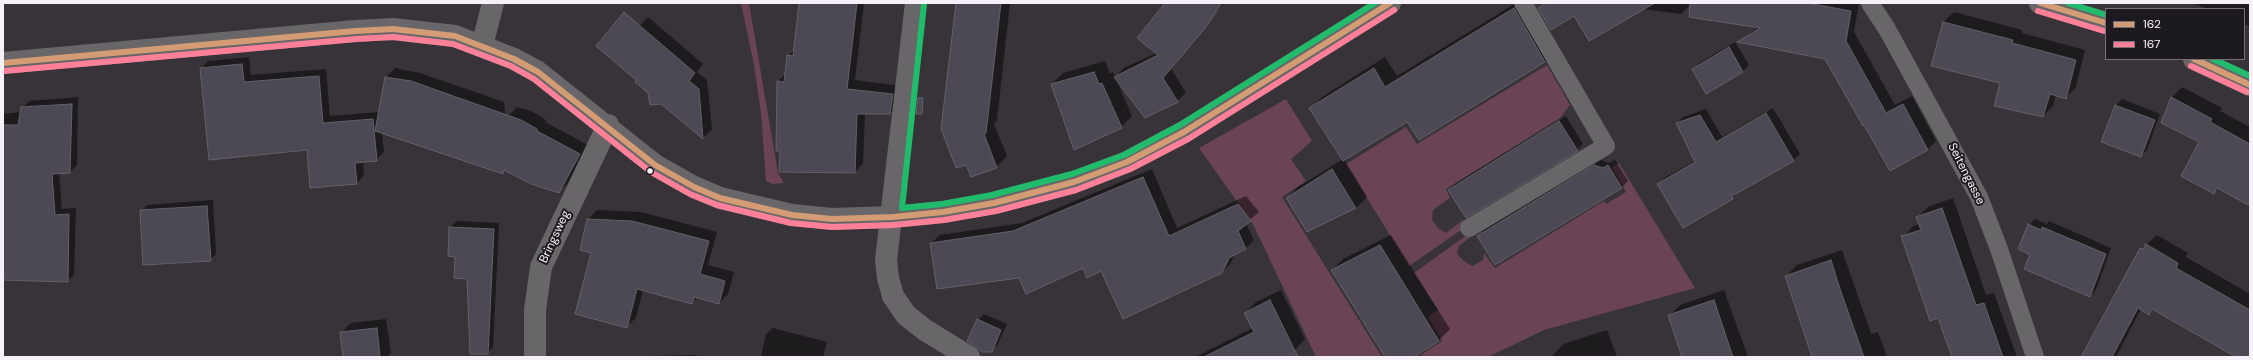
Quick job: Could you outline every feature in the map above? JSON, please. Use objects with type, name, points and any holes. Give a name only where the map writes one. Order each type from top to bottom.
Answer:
[{"type":"street","points":[[482,46],[493,3]]},
{"type":"street","points":[[916,3],[893,217],[886,260],[888,278],[893,296],[906,315],[925,330],[969,357]]},
{"type":"street","points":[[3,63],[268,38],[393,29],[455,36],[514,59],[538,72],[608,125],[656,165],[694,188],[720,198],[798,216],[832,219],[893,217],[943,212],[994,204],[1074,182],[1127,162],[1184,132],[1390,3]]},
{"type":"street","points":[[2040,3],[2105,23]]},
{"type":"street","points":[[2196,60],[2250,85]]},
{"type":"street","name":"Bringsweg","points":[[535,357],[535,310],[541,267],[608,125]]},
{"type":"lane","points":[[1469,228],[1606,146],[1523,3]]},
{"type":"lane","name":"Seitengasse","points":[[1870,3],[1887,29],[1979,197],[1999,249],[2035,357]]},
{"type":"shaded area","points":[[741,3],[749,3],[778,173],[784,183],[773,184],[766,181],[761,113],[754,65]]},
{"type":"shaded area","points":[[1547,65],[1570,105],[1560,118],[1446,189],[1450,198],[1433,210],[1432,220],[1438,228],[1446,233],[1463,220],[1467,226],[1409,266],[1346,164],[1406,127],[1417,144]]},
{"type":"shaded area","points":[[1286,99],[1312,141],[1291,159],[1306,181],[1282,197],[1382,357],[1316,357],[1253,224],[1199,148]]},
{"type":"shaded area","points":[[1619,163],[1695,288],[1544,330],[1488,357],[1418,357],[1442,341],[1428,317],[1438,310],[1414,273],[1471,232],[1473,235],[1459,246],[1457,254],[1465,262],[1473,266],[1483,260],[1484,253],[1495,268],[1604,201],[1606,204],[1626,192],[1612,167]]},
{"type":"building","points":[[799,3],[857,3],[847,89],[893,94],[890,114],[857,114],[855,173],[779,172],[780,151],[776,151],[777,81],[784,82],[787,55],[793,56]]},
{"type":"building","points":[[956,3],[1001,3],[986,133],[984,134],[997,168],[971,177],[966,165],[956,168],[941,129]]},
{"type":"building","points":[[1165,3],[1222,3],[1206,27],[1163,78],[1178,102],[1145,118],[1114,77],[1158,55],[1137,38]]},
{"type":"building","points":[[1546,3],[1655,3],[1589,41],[1574,16],[1551,30],[1538,8]]},
{"type":"building","points":[[1690,3],[1807,3],[1851,11],[1846,41],[1886,113],[1903,104],[1928,150],[1890,171],[1825,59],[1737,42],[1760,28],[1689,17]]},
{"type":"building","points":[[1514,8],[1545,62],[1419,140],[1407,122],[1343,161],[1309,108],[1374,68],[1385,87]]},
{"type":"building","points":[[624,12],[695,73],[689,81],[699,89],[703,139],[661,104],[650,105],[648,93],[635,82],[636,80],[596,46]]},
{"type":"building","points":[[1943,22],[2013,40],[2012,43],[2076,60],[2066,99],[2050,94],[2043,117],[1994,106],[2000,83],[1931,66]]},
{"type":"building","points":[[1729,47],[1743,72],[1706,94],[1692,69]]},
{"type":"building","points":[[242,64],[244,82],[319,76],[323,123],[373,119],[377,161],[355,163],[357,184],[310,188],[307,150],[209,160],[200,68]]},
{"type":"building","points":[[1094,72],[1099,84],[1102,83],[1122,128],[1074,150],[1051,84]]},
{"type":"building","points":[[385,77],[411,81],[521,120],[537,129],[537,131],[580,154],[559,193],[531,184],[504,170],[503,174],[375,131]]},
{"type":"building","points":[[2171,97],[2212,119],[2210,122],[2250,144],[2250,206],[2217,188],[2214,194],[2181,176],[2199,142],[2161,123]]},
{"type":"building","points":[[918,98],[923,98],[922,114],[916,114]]},
{"type":"building","points":[[72,104],[70,173],[52,174],[55,215],[69,214],[68,282],[3,280],[3,125],[18,125],[21,107]]},
{"type":"building","points":[[2115,105],[2155,120],[2141,157],[2101,142]]},
{"type":"building","points":[[1766,113],[1794,161],[1732,196],[1733,199],[1683,228],[1657,184],[1695,162],[1676,123],[1700,115],[1716,142]]},
{"type":"building","points":[[1559,121],[1578,151],[1466,218],[1448,190]]},
{"type":"building","points":[[1594,165],[1603,168],[1608,165],[1622,188],[1495,265],[1477,236]]},
{"type":"building","points":[[1332,169],[1356,208],[1307,232],[1286,198]]},
{"type":"building","points":[[1143,177],[1169,236],[1238,204],[1251,221],[1238,231],[1246,249],[1229,258],[1222,273],[1123,319],[1101,271],[1087,278],[1083,268],[1026,294],[1019,278],[937,289],[930,243],[1013,231]]},
{"type":"building","points":[[207,206],[211,261],[143,265],[140,210]]},
{"type":"building","points":[[1942,208],[1976,305],[1984,303],[2003,357],[1952,357],[1938,318],[1930,321],[1901,236],[1921,230],[1916,217]]},
{"type":"building","points":[[587,219],[632,221],[709,241],[700,274],[725,281],[719,304],[694,297],[692,304],[637,289],[627,328],[575,314],[591,253],[580,250]]},
{"type":"building","points":[[2028,224],[2041,230],[2042,227],[2106,254],[2090,297],[2024,269],[2030,255],[2018,249]]},
{"type":"building","points":[[449,227],[494,229],[488,354],[470,354],[467,279],[454,278],[455,257],[448,256]]},
{"type":"building","points":[[2146,244],[2178,263],[2176,268],[2250,310],[2250,357],[2236,357],[2152,309],[2149,315],[2138,308],[2112,357],[2081,357],[2140,248],[2143,249]]},
{"type":"building","points":[[1380,245],[1439,341],[1414,357],[1385,357],[1331,270]]},
{"type":"building","points":[[1831,260],[1864,357],[1812,357],[1785,276]]},
{"type":"building","points":[[1270,300],[1298,357],[1204,357],[1254,332],[1244,313]]},
{"type":"building","points":[[1714,300],[1733,357],[1682,357],[1668,315]]},
{"type":"building","points":[[977,319],[1001,330],[992,352],[982,352],[967,341]]},
{"type":"building","points":[[377,328],[380,357],[343,357],[340,332]]},
{"type":"transit line","points":[[924,4],[902,208],[942,204],[992,195],[1072,174],[1124,155],[1180,125],[1375,3]]},
{"type":"transit line","name":"162","points":[[3,63],[355,31],[393,29],[455,36],[514,59],[538,72],[655,165],[694,187],[720,198],[792,215],[832,219],[893,217],[943,212],[994,203],[1074,182],[1127,162],[1184,132],[1390,3]]},
{"type":"transit line","name":"162","points":[[2040,3],[2105,23]]},
{"type":"transit line","points":[[2068,3],[2105,15]]},
{"type":"transit line","name":"167","points":[[4,71],[356,39],[393,37],[453,44],[511,66],[534,79],[651,172],[690,194],[717,205],[791,223],[832,227],[893,225],[944,220],[996,211],[1076,190],[1130,169],[1188,139],[1394,10]]},
{"type":"transit line","name":"167","points":[[2038,11],[2104,31]]},
{"type":"transit line","name":"162","points":[[2196,60],[2250,85]]},
{"type":"transit line","points":[[2215,60],[2250,76]]},
{"type":"transit line","name":"167","points":[[2191,66],[2247,92]]}]
